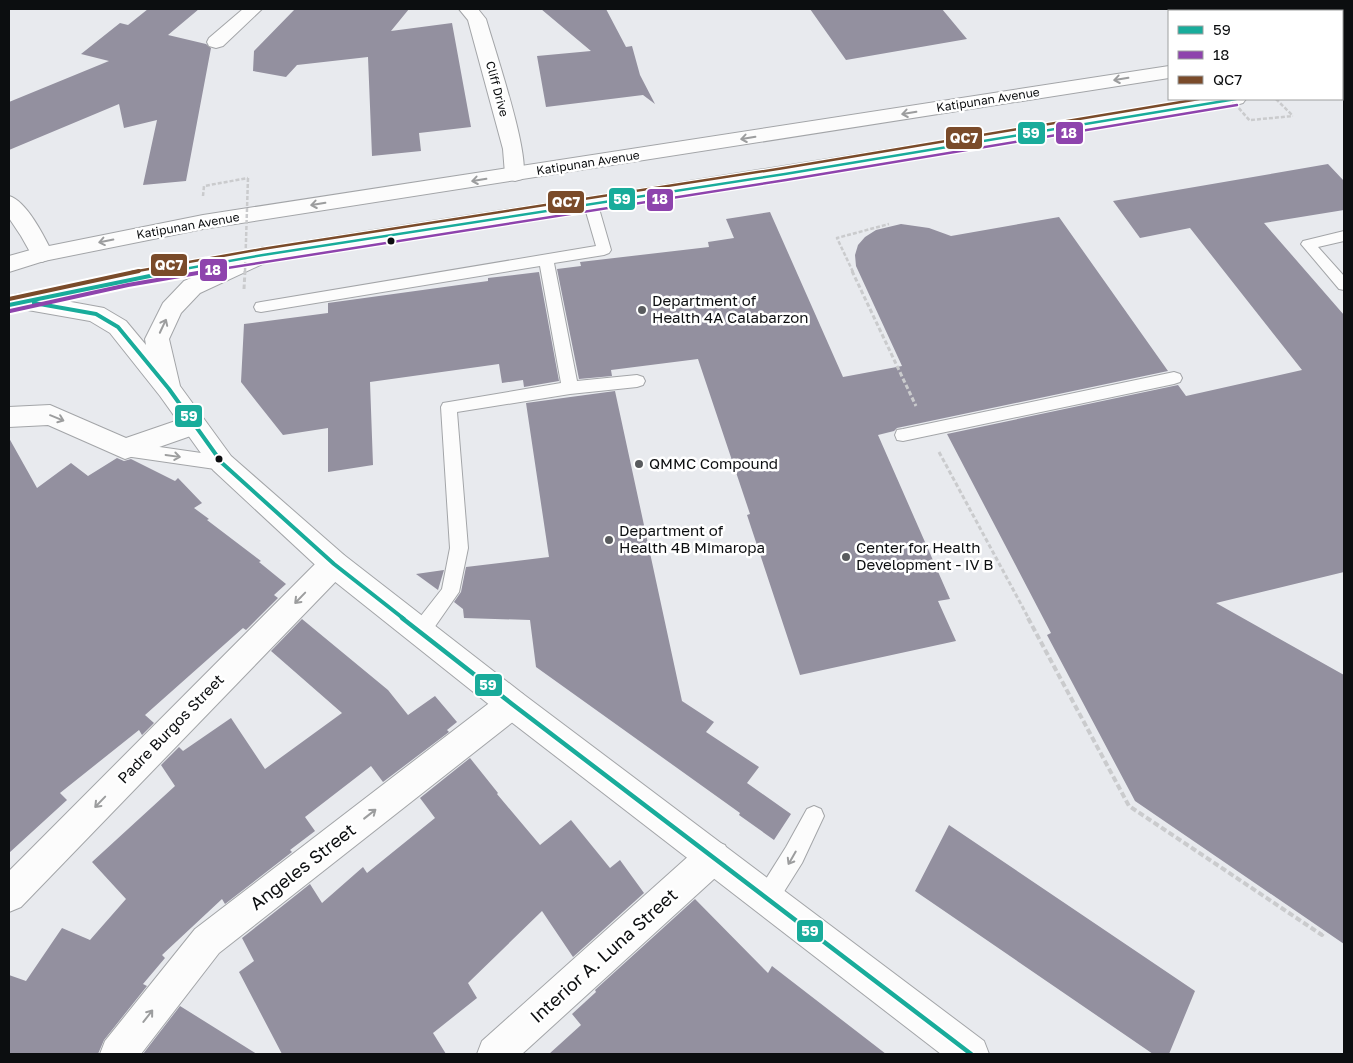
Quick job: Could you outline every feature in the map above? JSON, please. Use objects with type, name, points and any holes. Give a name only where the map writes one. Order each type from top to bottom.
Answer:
[{"type":"main road","points":[[216,42],[253,9]]},
{"type":"main road","name":"Cliff Drive","points":[[468,9],[477,19],[480,28],[513,149],[514,174]]},
{"type":"main road","name":"Katipunan Avenue","points":[[9,264],[42,254],[203,222],[1168,72]]},
{"type":"main road","points":[[15,303],[127,279],[263,255],[592,205],[1230,100]]},
{"type":"main road","points":[[9,203],[31,233],[42,254]]},
{"type":"main road","points":[[169,389],[157,339],[171,309],[192,286],[263,255]]},
{"type":"main road","points":[[15,303],[96,314],[118,327],[169,389],[222,463],[334,564],[512,704],[971,1054]]},
{"type":"main road","points":[[9,417],[50,415],[125,449],[193,425]]},
{"type":"main road","name":"Padre Burgos Street","points":[[9,895],[334,564]]},
{"type":"main road","name":"Angeles Street","points":[[118,1054],[207,941],[512,704]]},
{"type":"main road","name":"Interior A. Luna Street","points":[[495,1054],[713,857]]},
{"type":"lane","points":[[260,308],[604,250],[592,205]]},
{"type":"lane","points":[[1344,236],[1308,244],[1344,285]]},
{"type":"lane","points":[[546,260],[570,388]]},
{"type":"lane","points":[[903,435],[1174,378]]},
{"type":"lane","points":[[420,632],[450,592],[459,548],[449,407],[570,388],[637,381]]},
{"type":"lane","points":[[125,449],[222,463]]},
{"type":"lane","points":[[767,898],[794,855],[814,816]]},
{"type":"path","points":[[1232,100],[1250,121],[1293,116],[1277,100]]},
{"type":"path","points":[[204,186],[248,178],[244,289]]},
{"type":"path","points":[[889,224],[837,238],[927,430],[1129,806],[1322,935],[1324,931]]},
{"type":"building","points":[[148,9],[199,9],[168,35],[206,44],[211,48],[186,181],[143,185],[157,120],[124,128],[119,104],[9,150],[9,102],[109,61],[81,54],[120,23],[128,25]]},
{"type":"building","points":[[295,9],[409,9],[391,31],[452,23],[471,127],[419,133],[421,151],[372,156],[368,57],[297,65],[286,77],[253,71],[254,51]]},
{"type":"building","points":[[541,9],[606,9],[626,47],[632,46],[640,75],[655,104],[643,95],[546,107],[537,56],[591,51]]},
{"type":"building","points":[[810,9],[942,9],[967,39],[846,60]]},
{"type":"building","points":[[1328,164],[1344,181],[1344,210],[1264,223],[1344,315],[1344,572],[1216,603],[1344,675],[1344,944],[1135,801],[1047,635],[1051,633],[947,434],[1178,385],[1186,396],[1302,370],[1190,228],[1140,238],[1113,201]]},
{"type":"building","points":[[770,212],[843,377],[902,366],[856,266],[855,255],[858,245],[865,237],[876,230],[901,224],[929,228],[951,236],[1059,217],[1168,371],[897,428],[894,431],[878,435],[950,599],[938,601],[956,641],[800,675],[747,515],[750,514],[698,359],[611,370],[612,376],[579,379],[557,269],[581,266],[580,262],[709,247],[708,242],[734,238],[726,219]]},
{"type":"building","points":[[539,272],[559,381],[524,387],[523,380],[502,383],[499,364],[370,382],[373,465],[328,472],[328,428],[283,435],[241,382],[244,324],[328,313],[328,303]]},
{"type":"building","points":[[615,391],[682,701],[714,722],[706,732],[759,767],[747,783],[791,814],[774,840],[739,815],[740,813],[536,667],[530,620],[464,618],[463,609],[454,602],[461,592],[466,567],[549,557],[526,403]]},
{"type":"building","points":[[9,438],[37,488],[71,463],[88,476],[117,458],[124,461],[131,459],[175,481],[178,478],[202,503],[194,508],[261,561],[259,562],[286,584],[274,595],[278,598],[246,630],[243,628],[145,715],[154,723],[142,735],[139,730],[60,793],[67,800],[9,853]]},
{"type":"building","points":[[444,570],[438,590],[416,574]]},
{"type":"building","points":[[302,619],[388,690],[408,715],[435,696],[457,722],[447,730],[449,732],[383,782],[371,766],[305,817],[315,831],[290,850],[292,852],[225,904],[222,899],[162,955],[165,958],[143,984],[147,986],[104,1040],[98,1054],[9,1054],[9,975],[26,981],[62,928],[90,940],[126,899],[92,862],[175,786],[161,765],[179,747],[183,751],[231,718],[265,769],[342,713],[271,651]]},
{"type":"building","points":[[470,758],[497,794],[540,845],[571,820],[610,868],[620,860],[644,893],[573,957],[542,911],[468,983],[477,998],[433,1033],[446,1054],[282,1054],[239,972],[254,961],[242,938],[310,884],[322,903],[363,867],[367,873],[435,818],[420,798]]},
{"type":"building","points":[[949,825],[1195,991],[1169,1054],[1153,1054],[915,891]]},
{"type":"building","points":[[695,899],[768,973],[772,966],[886,1054],[549,1054],[581,1025],[572,1014],[596,992],[595,990]]},
{"type":"building","points":[[180,1006],[257,1054],[143,1054]]},
{"type":"transit line","name":"QC7","points":[[9,299],[126,273],[262,249],[784,168],[1193,100]]},
{"type":"transit line","name":"59","points":[[9,305],[127,279],[263,255],[785,174],[1230,100]]},
{"type":"transit line","name":"18","points":[[10,311],[128,285],[264,261],[786,180],[1237,105]]},
{"type":"transit line","name":"59","points":[[34,303],[96,314],[118,327],[169,389],[222,463],[334,564],[512,704],[971,1054]]},
{"type":"place","name":"Department of Health 4A Calabarzon","points":[[642,310]]},
{"type":"place","name":"QMMC Compound","points":[[639,464]]},
{"type":"place","name":"Department of Health 4B Mimaropa","points":[[609,540]]},
{"type":"place","name":"Center for Health Development - IV B","points":[[846,557]]}]
